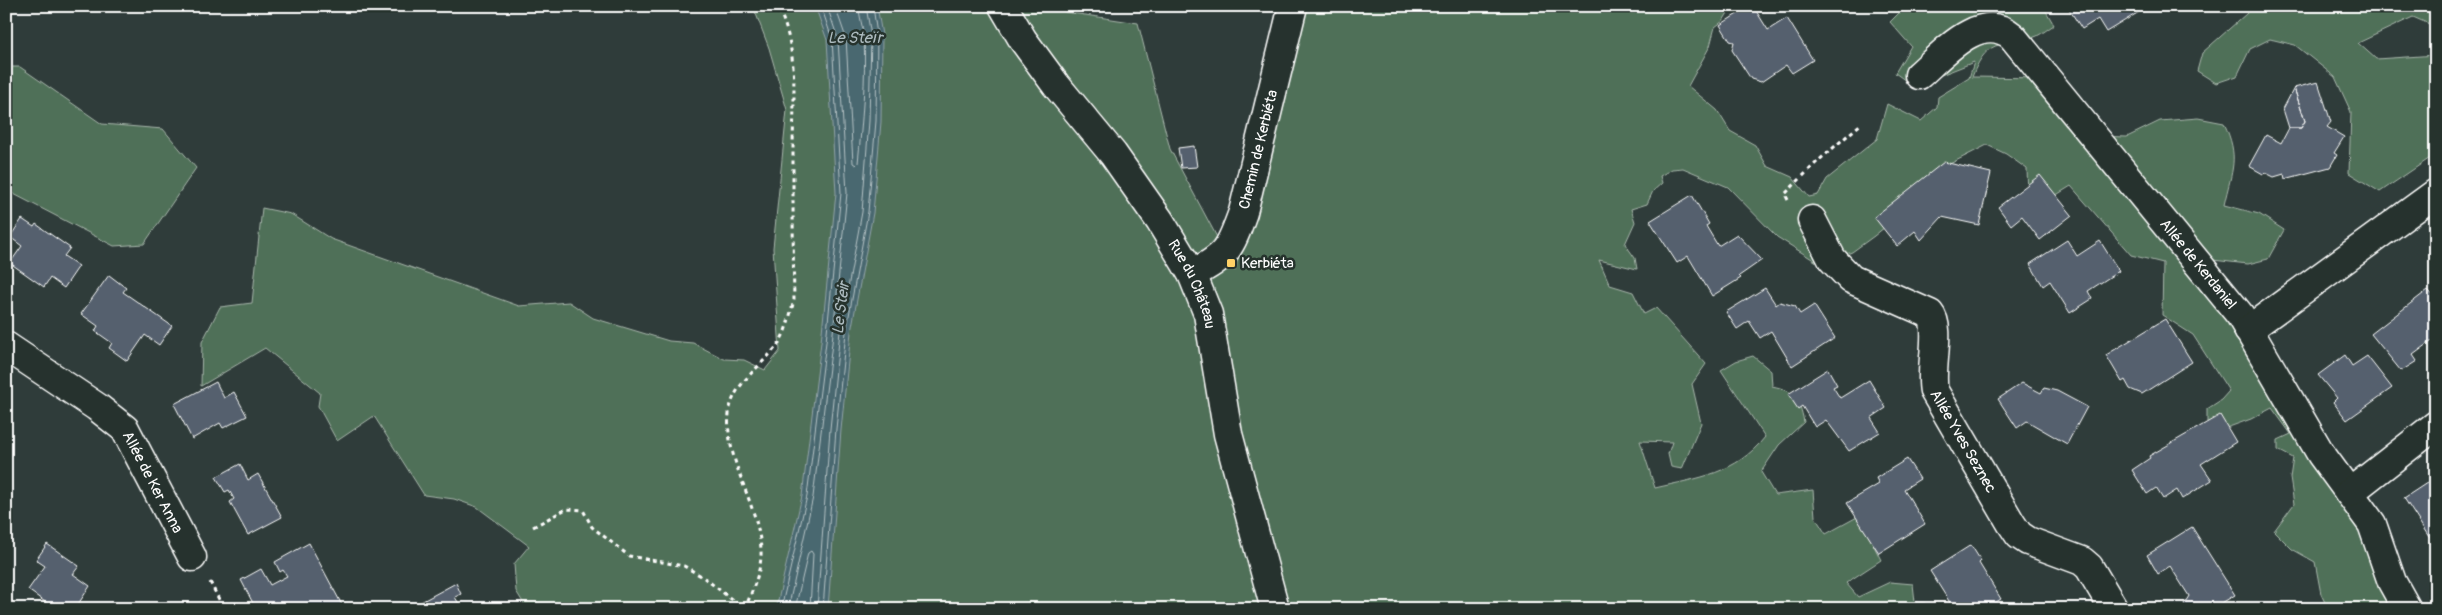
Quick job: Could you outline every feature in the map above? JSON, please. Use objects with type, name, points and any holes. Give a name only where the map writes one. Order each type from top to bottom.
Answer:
[{"type":"street","name":"Rue du Château","points":[[1003,6],[1023,40],[1056,85],[1113,154],[1160,220],[1192,274],[1208,314],[1228,434],[1275,609]]},
{"type":"street","name":"Chemin de Kerbiéta","points":[[1192,274],[1214,263],[1233,241],[1243,212],[1293,6]]},
{"type":"street","name":"Allée de Kerdaniel","points":[[1919,75],[1955,44],[1979,29],[1996,27],[2005,30],[2018,43],[2144,195],[2240,315],[2316,447],[2372,524],[2392,582],[2407,609]]},
{"type":"street","points":[[2248,330],[2436,193]]},
{"type":"street","name":"Allée Yves Seznec","points":[[1812,220],[1832,259],[1851,279],[1930,314],[1935,325],[1932,381],[1934,391],[2011,523],[2020,535],[2028,541],[2082,561],[2089,568],[2114,609]]},
{"type":"street","name":"Allée de Ker Anna","points":[[6,346],[97,407],[125,429],[192,558]]},
{"type":"street","points":[[2349,493],[2436,425]]},
{"type":"path","points":[[533,527],[566,509],[583,510],[592,527],[629,556],[684,566],[703,577],[745,609],[759,570],[761,552],[759,532],[731,442],[729,411],[733,399],[747,378],[778,344],[786,328],[794,300],[793,82],[790,40],[785,22],[777,6]]},
{"type":"path","points":[[1784,194],[1862,122]]},
{"type":"green space","points":[[753,6],[1061,6],[1065,12],[1138,23],[1170,149],[1235,271],[1289,6],[1732,6],[1723,21],[1715,27],[1710,46],[1688,86],[1717,110],[1730,131],[1755,145],[1767,166],[1792,177],[1809,197],[1818,195],[1827,179],[1877,139],[1887,104],[1921,121],[1937,107],[1938,97],[1969,78],[1974,62],[1913,86],[1895,73],[1911,46],[1890,22],[1906,6],[2043,6],[2054,25],[2037,36],[1992,48],[1978,63],[1972,77],[2042,78],[2091,136],[2127,137],[2160,121],[2198,118],[2224,123],[2232,146],[2233,164],[2224,205],[2259,214],[2284,230],[2268,259],[2248,264],[2195,258],[2415,609],[2328,609],[2321,594],[2315,562],[2292,549],[2274,531],[2294,504],[2290,478],[2293,458],[2278,450],[2278,440],[2291,434],[2272,408],[2251,419],[2218,431],[2207,422],[2207,409],[2221,400],[2229,391],[2193,335],[2162,315],[2163,263],[2131,255],[2071,186],[2040,205],[2028,196],[2027,169],[2006,154],[1987,145],[1932,173],[1896,218],[1874,236],[1852,252],[1820,264],[1777,237],[1728,187],[1683,168],[1672,169],[1660,176],[1662,183],[1653,191],[1647,204],[1631,209],[1635,222],[1625,244],[1635,258],[1637,269],[1599,260],[1610,285],[1633,292],[1644,314],[1656,308],[1706,364],[1692,384],[1701,423],[1682,469],[1671,467],[1668,454],[1672,442],[1640,441],[1655,488],[1701,477],[1729,467],[1754,449],[1765,437],[1721,370],[1736,361],[1753,356],[1771,371],[1772,386],[1786,390],[1795,397],[1804,422],[1779,445],[1761,472],[1775,495],[1813,490],[1815,517],[1826,534],[1859,516],[1881,560],[1846,583],[1858,597],[1890,582],[1913,584],[1915,602],[1925,603],[1932,609],[527,609],[516,591],[514,564],[529,546],[477,507],[454,499],[424,495],[374,416],[337,441],[318,406],[320,393],[265,348],[201,386],[202,342],[220,307],[252,303],[262,208],[291,214],[331,239],[519,306],[569,302],[593,318],[669,341],[693,343],[724,359],[744,360],[765,370],[780,351],[773,248],[787,110],[769,48]]},
{"type":"green space","points":[[2255,6],[2436,6],[2436,27],[2413,17],[2358,43],[2376,59],[2436,55],[2436,154],[2380,192],[2349,173],[2351,112],[2335,77],[2295,45],[2270,39],[2250,49],[2237,76],[2216,83],[2197,71],[2202,53]]},
{"type":"green space","points":[[6,67],[20,67],[102,124],[163,129],[196,168],[144,244],[114,246],[6,190]]},
{"type":"water","name":"Le Steïr","points":[[815,6],[877,6],[882,35],[881,122],[873,213],[851,332],[841,430],[828,609],[776,609],[802,496],[821,342],[836,193],[827,40]]},
{"type":"building","points":[[1753,6],[1768,30],[1787,18],[1813,60],[1792,73],[1786,65],[1761,82],[1751,79],[1732,50],[1734,42],[1730,41],[1720,25]]},
{"type":"building","points":[[2067,6],[2135,6],[2139,12],[2106,32],[2098,19],[2082,29]]},
{"type":"building","points":[[2318,82],[2331,122],[2327,127],[2344,137],[2334,153],[2337,155],[2330,167],[2285,179],[2284,174],[2274,177],[2266,173],[2263,174],[2249,166],[2266,135],[2281,143],[2289,128],[2301,128],[2305,121],[2294,88]]},
{"type":"building","points":[[2294,88],[2305,121],[2301,128],[2289,128],[2283,109]]},
{"type":"building","points":[[1194,146],[1197,167],[1181,168],[1178,148]]},
{"type":"building","points":[[1944,162],[1991,173],[1979,225],[1942,217],[1921,240],[1915,231],[1897,246],[1874,217]]},
{"type":"building","points":[[2040,175],[2072,215],[2040,240],[2022,216],[2011,225],[1998,207]]},
{"type":"building","points":[[1692,195],[1709,224],[1706,226],[1718,246],[1737,234],[1762,260],[1739,276],[1741,278],[1712,296],[1688,256],[1677,263],[1650,221]]},
{"type":"building","points":[[22,219],[34,227],[36,224],[70,248],[64,256],[79,266],[64,288],[50,278],[44,287],[10,263],[22,246],[10,237]]},
{"type":"building","points":[[2067,240],[2077,256],[2100,241],[2119,271],[2088,291],[2092,299],[2070,313],[2050,281],[2043,286],[2030,264]]},
{"type":"building","points":[[109,275],[126,288],[123,292],[172,326],[159,345],[145,335],[127,361],[109,348],[112,343],[95,331],[98,326],[81,314]]},
{"type":"building","points":[[1765,288],[1776,305],[1780,302],[1795,306],[1800,314],[1814,305],[1835,338],[1792,366],[1771,331],[1760,338],[1749,321],[1737,329],[1726,312]]},
{"type":"building","points":[[2428,290],[2436,299],[2436,338],[2413,355],[2417,361],[2401,371],[2371,334]]},
{"type":"building","points":[[2165,319],[2192,362],[2142,394],[2130,389],[2125,380],[2122,382],[2106,355]]},
{"type":"building","points":[[2345,355],[2352,366],[2367,356],[2392,388],[2347,420],[2333,402],[2337,398],[2318,375]]},
{"type":"building","points":[[1828,369],[1837,385],[1833,387],[1840,398],[1869,380],[1886,408],[1871,418],[1880,432],[1849,451],[1826,420],[1815,427],[1802,406],[1798,409],[1788,394]]},
{"type":"building","points":[[216,382],[224,398],[234,392],[247,416],[223,428],[220,423],[192,439],[174,404]]},
{"type":"building","points":[[2022,383],[2041,393],[2044,388],[2057,391],[2087,407],[2067,444],[2027,421],[2017,428],[1998,399]]},
{"type":"building","points":[[2220,415],[2236,442],[2201,464],[2212,480],[2182,499],[2177,490],[2163,499],[2156,488],[2147,494],[2132,470],[2150,458],[2149,456]]},
{"type":"building","points":[[1907,459],[1920,479],[1904,489],[1925,524],[1879,553],[1847,503],[1879,484],[1876,478]]},
{"type":"building","points":[[240,464],[248,480],[258,474],[282,517],[248,535],[230,502],[234,499],[229,490],[225,492],[216,477]]},
{"type":"building","points":[[2436,477],[2436,532],[2429,537],[2404,498]]},
{"type":"building","points":[[2192,527],[2235,595],[2212,609],[2187,609],[2184,604],[2189,596],[2170,566],[2158,574],[2147,555]]},
{"type":"building","points":[[309,543],[342,605],[335,609],[256,609],[241,580],[261,569],[270,585],[287,576],[283,570],[280,572],[275,562]]},
{"type":"building","points":[[47,544],[79,566],[73,574],[90,586],[75,609],[55,609],[28,590],[45,566],[36,560]]},
{"type":"building","points":[[1971,545],[1981,561],[1979,563],[2001,599],[1985,609],[1954,609],[1930,571]]},
{"type":"building","points":[[456,583],[461,594],[455,597],[462,609],[408,609]]},
{"type":"place","name":"Kerbiéta","points":[[1231,263]]},
{"type":"water label","name":"Le Steir","points":[[840,308]]}]
